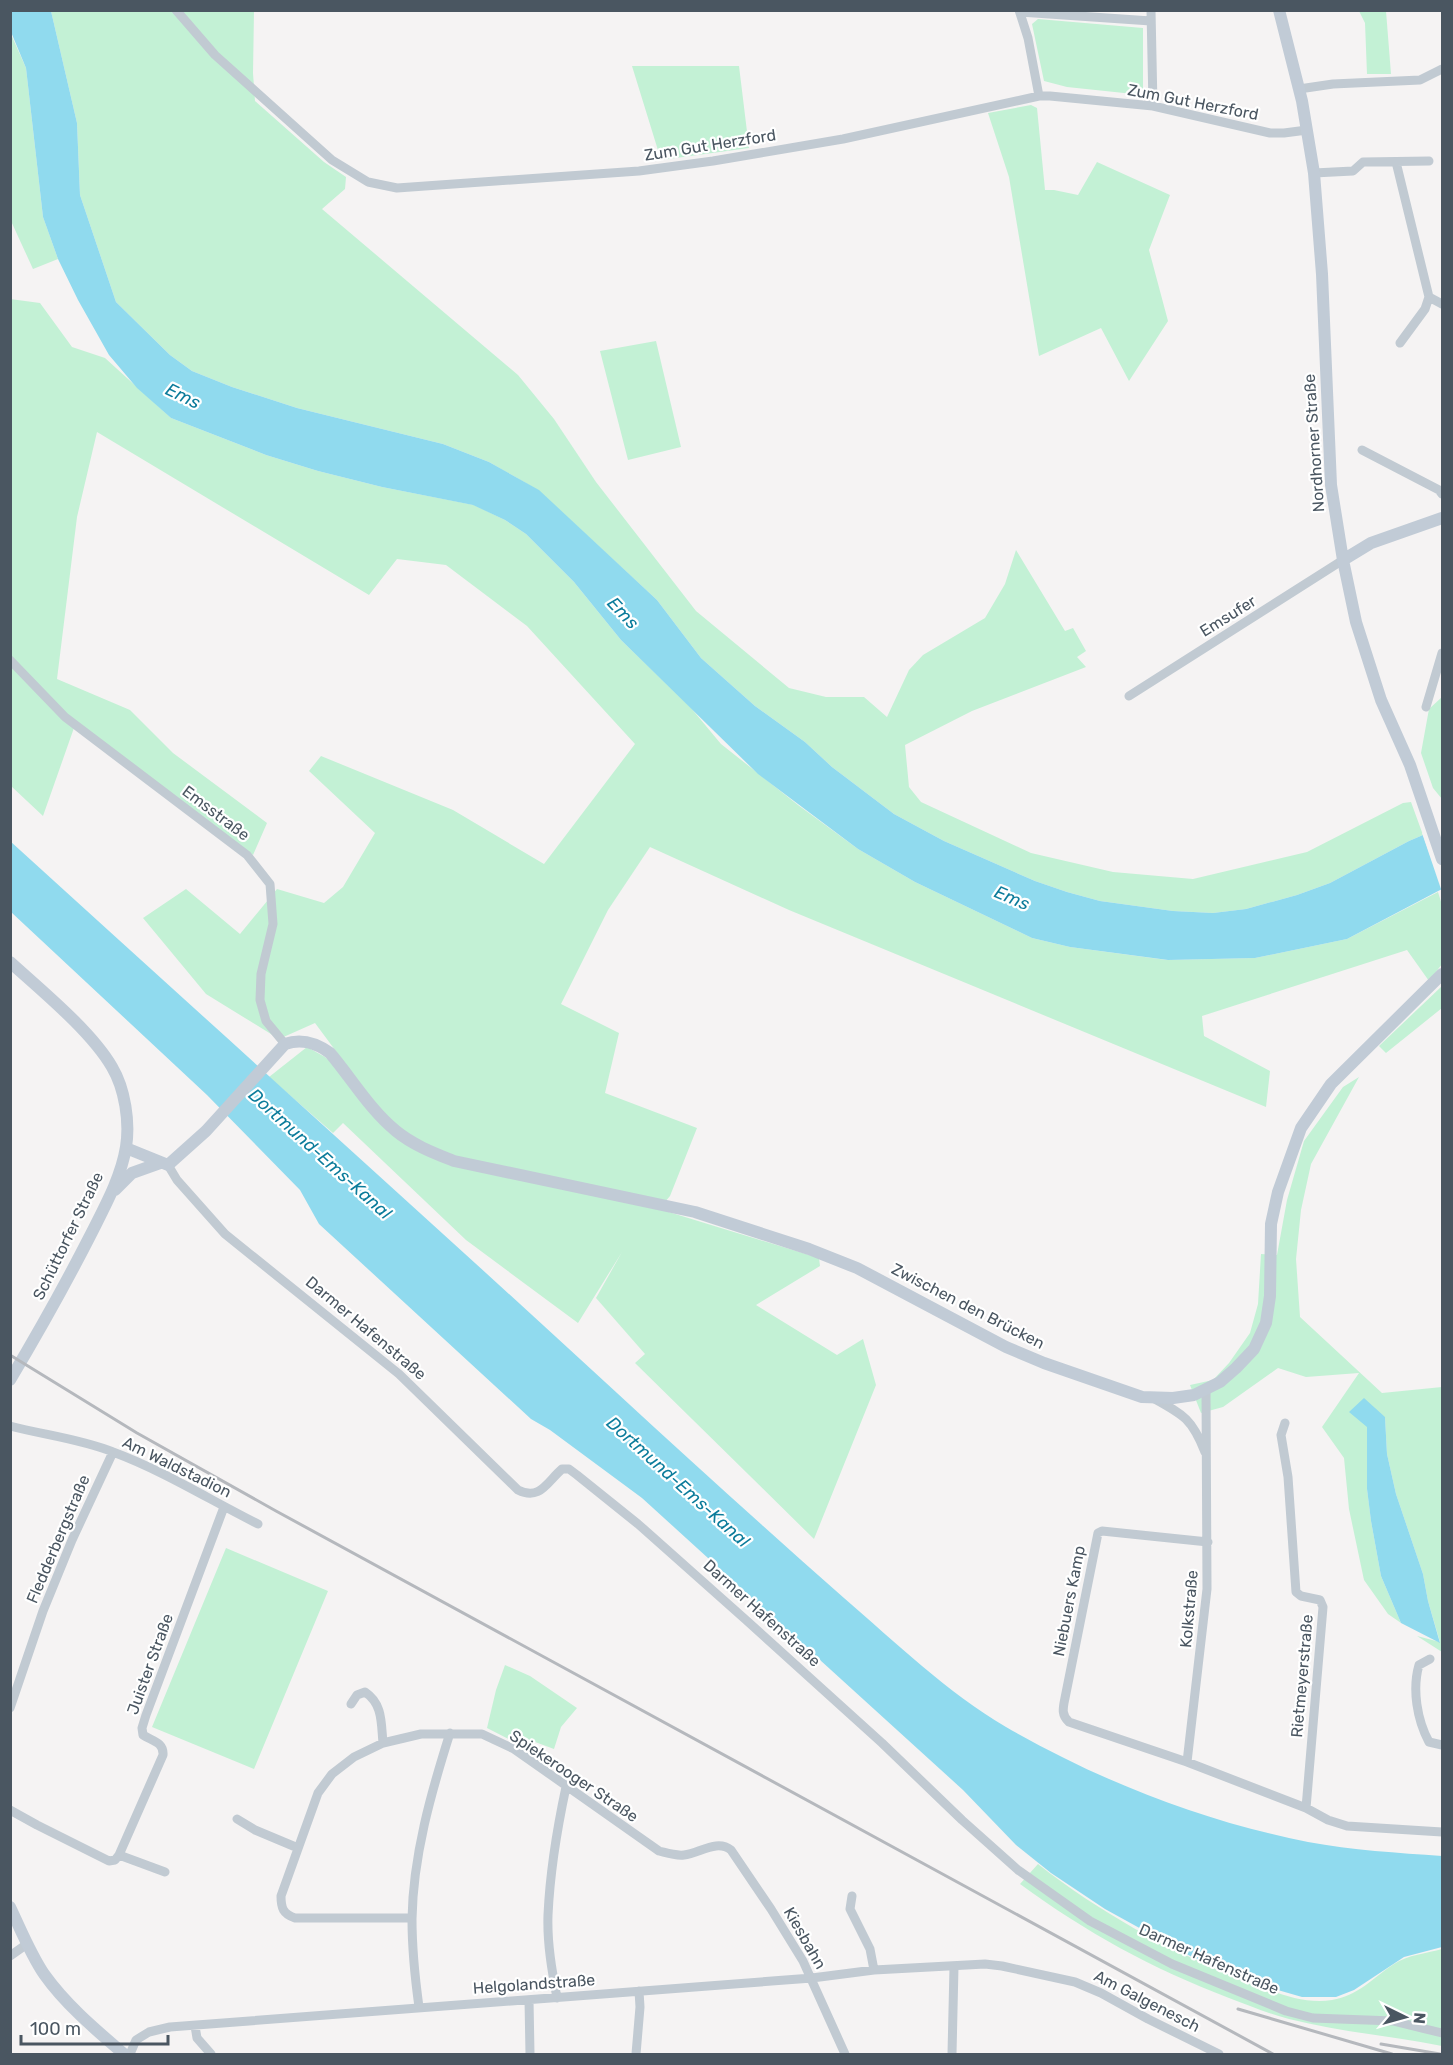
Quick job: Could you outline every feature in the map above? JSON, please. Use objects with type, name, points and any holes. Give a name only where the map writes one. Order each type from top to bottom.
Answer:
[{"type":"street","name":"Zum Gut Herzford","points":[[176,10],[215,55],[332,160],[368,182],[397,188],[639,171],[713,161],[843,138],[1039,96],[1153,106],[1270,133],[1284,134],[1307,130]]},
{"type":"street","points":[[1151,10],[1153,106]]},
{"type":"street","name":"Nordhorner Straße","points":[[1279,10],[1299,89],[1314,173],[1322,274],[1331,485],[1342,560],[1356,622],[1381,700],[1410,765],[1443,859]]},
{"type":"street","points":[[1039,96],[1028,38],[1019,11],[1151,21]]},
{"type":"street","points":[[1299,89],[1333,84],[1420,80],[1443,69]]},
{"type":"street","points":[[1314,173],[1353,171],[1363,162],[1429,160]]},
{"type":"street","points":[[1396,162],[1429,297],[1425,309],[1400,342]]},
{"type":"street","points":[[1429,297],[1443,304]]},
{"type":"street","points":[[1362,450],[1443,494]]},
{"type":"street","points":[[1342,560],[1371,543],[1443,518]]},
{"type":"street","name":"Emsufer","points":[[1129,696],[1342,560]]},
{"type":"street","points":[[1426,707],[1443,653]]},
{"type":"street","name":"Emsstraße","points":[[10,660],[65,717],[247,855],[270,884],[273,924],[261,974],[260,1000],[266,1021],[285,1044]]},
{"type":"street","name":"Schüttorfer Straße","points":[[10,962],[90,1037],[113,1067],[123,1094],[128,1133],[126,1148],[111,1193],[48,1316],[10,1380]]},
{"type":"street","name":"Zwischen den Brücken","points":[[285,1044],[300,1041],[320,1045],[330,1053],[382,1118],[404,1137],[431,1152],[454,1161],[695,1212],[809,1249],[857,1268],[1034,1359],[1142,1397],[1173,1398],[1194,1395],[1206,1390],[1228,1376],[1254,1348],[1266,1323],[1270,1296],[1271,1224],[1278,1192],[1301,1128],[1331,1084],[1443,974]]},
{"type":"street","points":[[111,1193],[132,1173],[164,1164],[206,1131],[285,1044]]},
{"type":"street","points":[[126,1148],[164,1164]]},
{"type":"street","name":"Darmer Hafenstraße","points":[[164,1164],[225,1234],[399,1374],[518,1490],[527,1495],[535,1494],[562,1469],[569,1469],[577,1475],[638,1524],[746,1620],[1018,1870],[1090,1921],[1172,1964],[1286,2011],[1313,2018],[1392,2021],[1443,2033]]},
{"type":"street","name":"Kolkstraße","points":[[1187,1762],[1207,1589],[1206,1390]]},
{"type":"street","name":"Kolkstraße","points":[[1153,1398],[1185,1417],[1197,1431],[1208,1458]]},
{"type":"street","name":"Rietmeyerstraße","points":[[1286,1423],[1281,1435],[1288,1477],[1296,1592],[1301,1596],[1320,1600],[1323,1607],[1305,1808]]},
{"type":"street","name":"Am Waldstadion","points":[[10,1426],[93,1445],[113,1452],[151,1468],[258,1524]]},
{"type":"street","name":"Fledderbergstraße","points":[[10,1708],[43,1611],[72,1540],[113,1452]]},
{"type":"street","name":"Juister Straße","points":[[119,1855],[164,1755],[164,1749],[160,1744],[143,1735],[142,1728],[224,1507]]},
{"type":"street","name":"Niebuers Kamp","points":[[1187,1762],[1069,1722],[1064,1718],[1063,1712],[1098,1533],[1208,1542]]},
{"type":"street","points":[[1430,1659],[1419,1665],[1416,1692],[1424,1733],[1429,1742],[1443,1745]]},
{"type":"street","points":[[351,1704],[357,1695],[365,1692],[374,1698],[380,1714],[383,1743]]},
{"type":"street","points":[[419,2007],[412,1918],[418,1862],[424,1829],[450,1733]]},
{"type":"street","name":"Spiekerooger Straße","points":[[412,1918],[307,1918],[287,1915],[281,1907],[281,1896],[318,1793],[332,1774],[354,1757],[383,1743],[422,1734],[482,1734],[514,1749],[659,1851],[681,1855],[718,1845],[725,1846]]},
{"type":"street","points":[[1187,1762],[1347,1826],[1443,1832]]},
{"type":"street","points":[[557,1998],[551,1963],[548,1916],[558,1824],[566,1787]]},
{"type":"street","points":[[10,1810],[109,1861],[115,1860],[119,1855],[165,1872]]},
{"type":"street","points":[[237,1819],[255,1830],[297,1848]]},
{"type":"street","name":"Kiesbahn","points":[[725,1846],[731,1850],[771,1908],[812,1978],[845,2055]]},
{"type":"street","points":[[852,1896],[850,1909],[870,1949],[874,1970]]},
{"type":"street","points":[[10,1907],[27,1944],[60,1994],[124,2055]]},
{"type":"street","points":[[10,1956],[27,1944]]},
{"type":"street","name":"Am Galgenesch","points":[[954,1967],[985,1964],[1002,1966],[1075,1982],[1101,1993],[1219,2055]]},
{"type":"street","points":[[952,2055],[954,1967]]},
{"type":"street","name":"Helgolandstraße","points":[[130,2055],[136,2040],[149,2032],[170,2027],[812,1978],[874,1970],[954,1967]]},
{"type":"street","points":[[636,2055],[639,1990]]},
{"type":"street","points":[[529,2000],[530,2055]]},
{"type":"street","points":[[195,2026],[197,2038],[211,2055]]},
{"type":"street","points":[[1200,2055],[1201,2044]]},
{"type":"green space","points":[[51,11],[254,11],[255,101],[324,162],[346,177],[345,189],[322,209],[518,375],[554,419],[596,482],[696,611],[789,688],[826,697],[864,697],[887,717],[909,670],[923,655],[985,618],[1005,584],[1016,550],[1065,631],[1073,628],[1086,651],[1077,657],[1086,667],[972,711],[905,745],[909,787],[921,802],[1031,853],[1113,872],[1193,879],[1307,852],[1403,803],[1411,802],[1423,835],[1330,883],[1246,909],[1213,913],[1173,911],[1100,901],[1067,892],[1035,881],[944,841],[894,814],[832,767],[805,742],[755,706],[701,658],[657,600],[538,490],[489,462],[443,444],[297,408],[232,387],[192,371],[170,355],[116,302],[80,195],[77,123]]},
{"type":"green space","points":[[1359,11],[1386,11],[1391,74],[1367,74],[1365,23]]},
{"type":"green space","points":[[1038,19],[1143,28],[1143,95],[1067,87],[1044,81],[1032,24]]},
{"type":"green space","points":[[10,32],[26,68],[43,217],[58,259],[33,269],[11,221]]},
{"type":"green space","points":[[632,66],[739,66],[749,148],[661,160]]},
{"type":"green space","points":[[1031,105],[1037,108],[1045,190],[1078,195],[1097,162],[1170,195],[1149,250],[1168,321],[1129,381],[1101,328],[1039,356],[1009,177],[988,113]]},
{"type":"green space","points":[[10,299],[40,303],[72,347],[105,358],[171,418],[266,455],[318,471],[382,487],[474,505],[505,520],[526,534],[574,582],[621,640],[691,708],[721,744],[858,849],[915,882],[1032,938],[1070,947],[1167,960],[1255,958],[1347,939],[1438,892],[1442,905],[1442,964],[1429,981],[1407,950],[1202,1016],[1204,1036],[1270,1071],[1266,1107],[789,910],[650,847],[608,910],[561,1004],[619,1033],[605,1093],[697,1128],[670,1196],[659,1209],[819,1258],[820,1266],[756,1305],[837,1355],[863,1339],[876,1385],[814,1539],[635,1363],[645,1354],[596,1298],[622,1252],[578,1323],[466,1240],[343,1123],[333,1133],[269,1077],[307,1047],[325,1057],[364,1089],[315,1023],[279,1039],[206,994],[143,918],[186,889],[240,934],[277,889],[324,903],[343,887],[375,833],[309,771],[321,756],[453,810],[544,864],[635,744],[527,626],[446,565],[397,559],[369,595],[97,432],[77,517],[57,679],[130,710],[173,753],[267,823],[253,855],[75,725],[43,816],[11,786]]},
{"type":"green space","points":[[656,341],[681,447],[628,460],[600,351]]},
{"type":"green space","points":[[1442,697],[1442,799],[1433,788],[1421,753],[1429,709]]},
{"type":"green space","points":[[1442,986],[1442,1008],[1386,1053],[1379,1046]]},
{"type":"green space","points":[[1359,1077],[1311,1164],[1301,1210],[1296,1259],[1300,1317],[1382,1393],[1442,1387],[1442,1652],[1417,1636],[1440,1642],[1423,1574],[1396,1494],[1387,1454],[1385,1417],[1367,1427],[1367,1489],[1381,1576],[1401,1623],[1388,1614],[1364,1580],[1349,1509],[1344,1458],[1322,1427],[1359,1373],[1306,1377],[1278,1368],[1223,1407],[1201,1413],[1190,1385],[1213,1380],[1229,1363],[1250,1333],[1258,1304],[1261,1254],[1277,1255],[1287,1200],[1304,1141],[1343,1087]]},
{"type":"green space","points":[[226,1548],[328,1591],[254,1769],[152,1727]]},
{"type":"green space","points":[[505,1665],[530,1676],[577,1708],[561,1727],[554,1749],[527,1739],[518,1744],[487,1728]]},
{"type":"green space","points":[[1038,1864],[1085,1898],[1161,1943],[1240,1979],[1297,1998],[1320,2001],[1350,1995],[1399,1961],[1442,1949],[1442,2046],[1289,2019],[1229,1998],[1146,1962],[1095,1934],[1020,1884]]},
{"type":"water","name":"Ems","points":[[10,11],[51,11],[77,123],[80,195],[116,302],[170,355],[192,371],[232,387],[297,408],[443,444],[489,462],[539,490],[657,600],[701,658],[755,706],[805,742],[832,767],[894,814],[944,841],[1035,881],[1100,901],[1173,911],[1213,913],[1246,909],[1297,895],[1330,883],[1423,835],[1442,889],[1347,939],[1255,958],[1168,960],[1070,947],[1032,938],[915,882],[858,849],[758,774],[621,640],[574,582],[526,534],[505,520],[473,505],[382,487],[266,455],[171,418],[137,388],[109,355],[78,300],[58,259],[43,217],[26,68],[11,32]]},
{"type":"water","name":"Dortmund-Ems-Kanal","points":[[10,841],[730,1496],[943,1683],[984,1713],[1042,1747],[1115,1782],[1191,1811],[1229,1823],[1308,1842],[1442,1856],[1442,1947],[1404,1957],[1354,1990],[1336,1997],[1302,1997],[1264,1986],[1192,1957],[1105,1909],[1051,1873],[1016,1845],[963,1790],[642,1498],[550,1430],[531,1419],[319,1224],[300,1190],[207,1095],[11,912]]},
{"type":"water","points":[[1364,1398],[1385,1417],[1387,1454],[1396,1494],[1423,1574],[1440,1643],[1401,1623],[1381,1576],[1367,1489],[1367,1427],[1349,1412]]},
{"type":"pier","points":[[1442,826],[1442,892],[1422,833]]},
{"type":"railway","points":[[10,1355],[137,1433],[276,1511],[1273,2054]]},
{"type":"railway","points":[[1238,2009],[1392,2054]]},
{"type":"railway","points":[[1381,2044],[1440,2054]]}]
